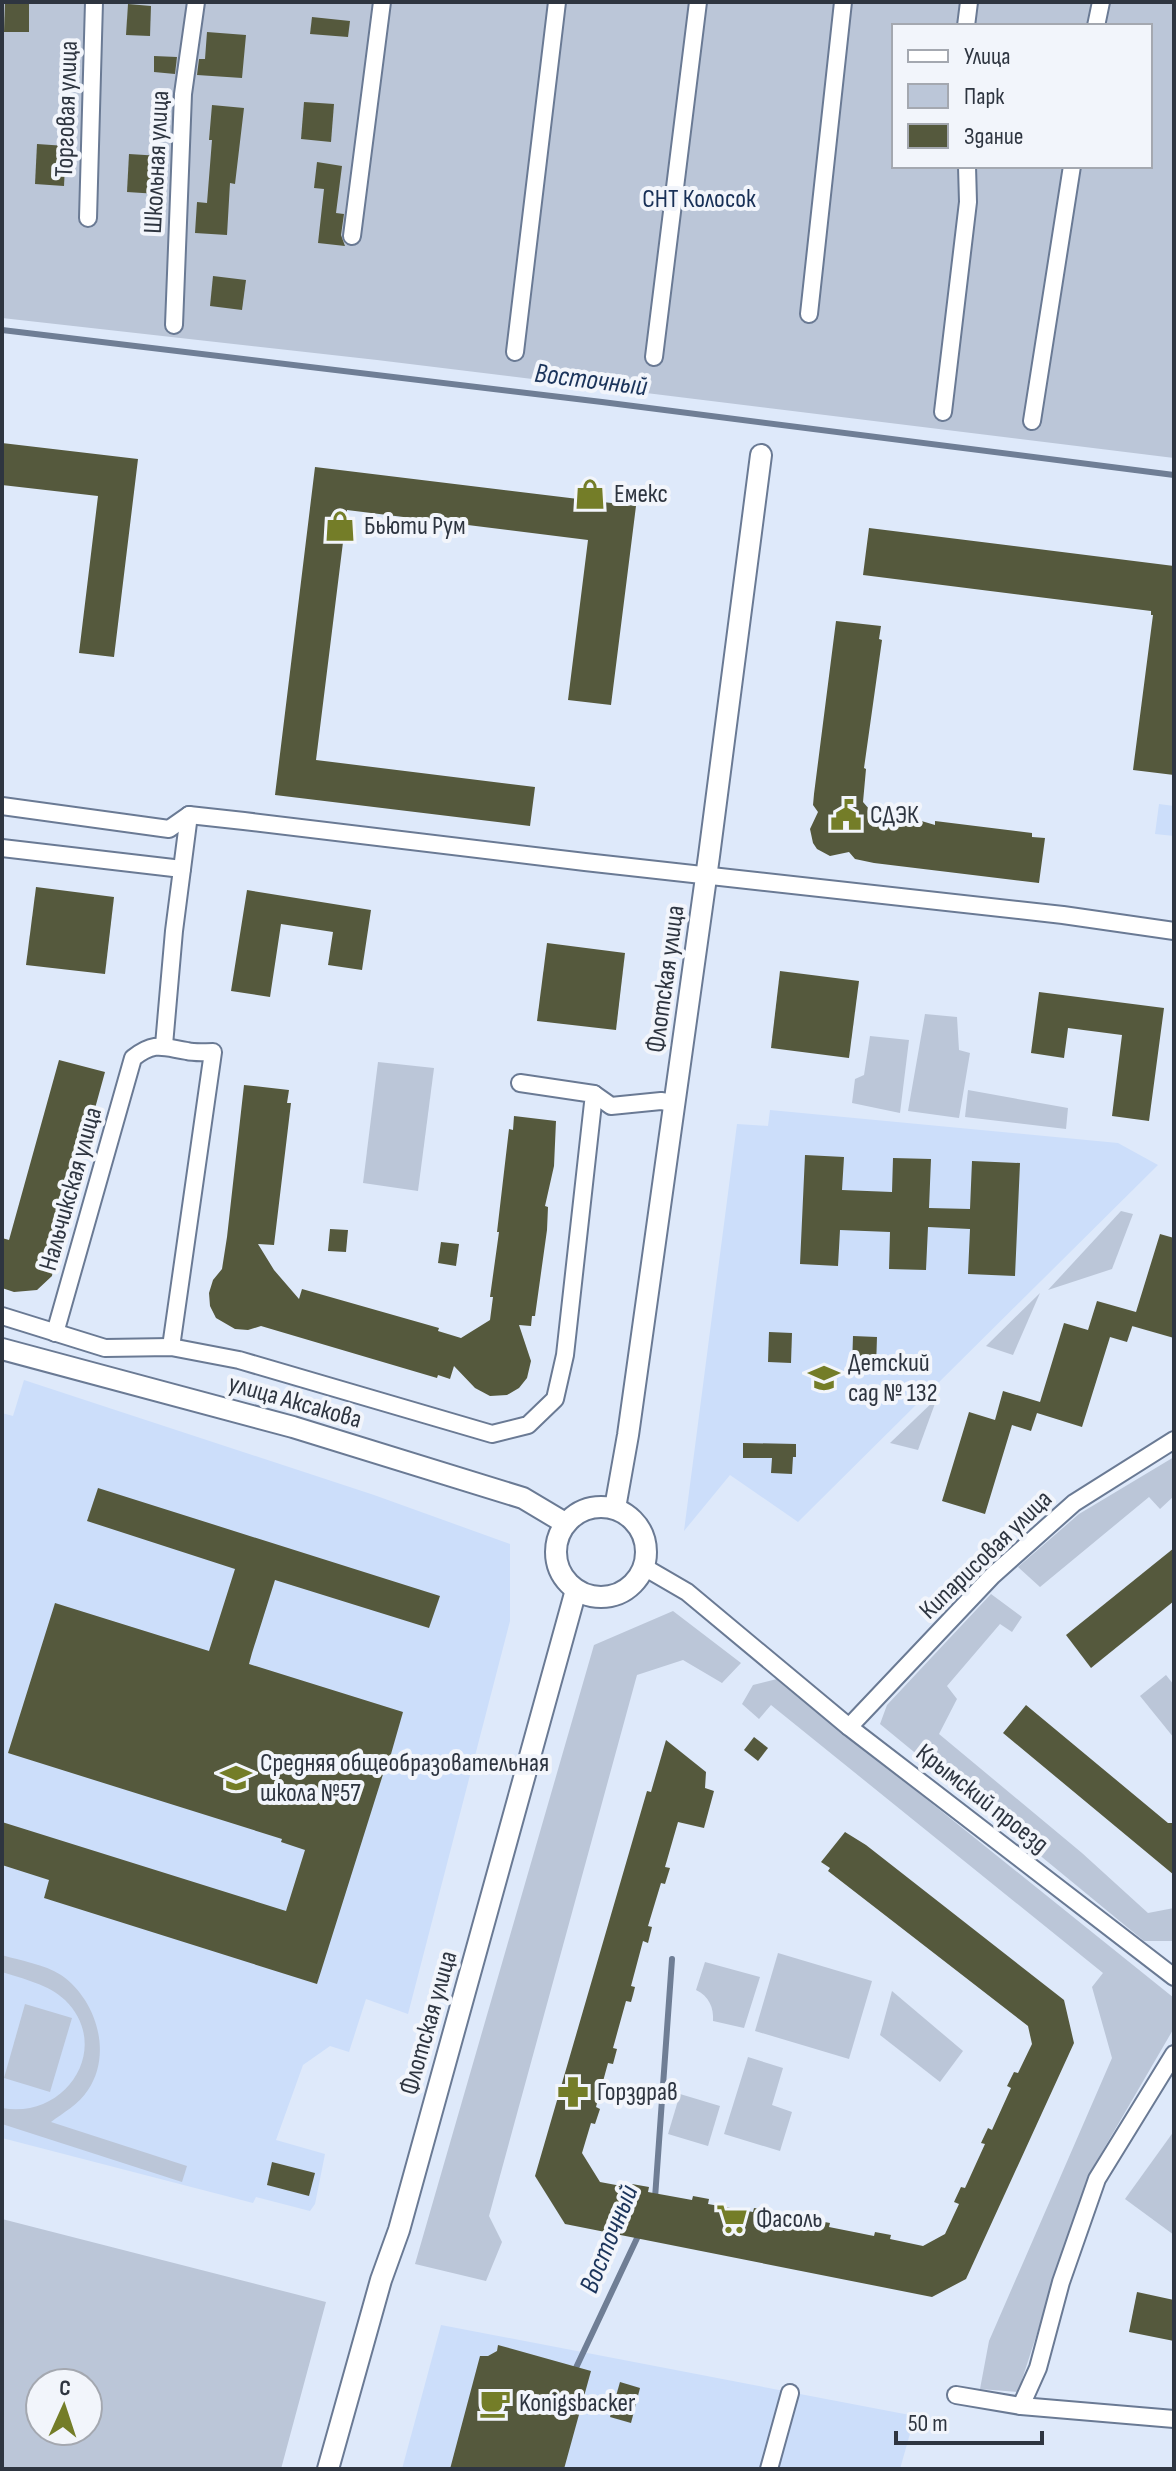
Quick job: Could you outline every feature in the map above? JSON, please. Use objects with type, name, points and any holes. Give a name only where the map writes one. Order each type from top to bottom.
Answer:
[{"type":"street","name":"Торговая улица","points":[[88,218],[94,2]]},
{"type":"street","name":"Школьная улица","points":[[174,325],[183,94],[196,2]]},
{"type":"street","points":[[352,236],[382,2]]},
{"type":"street","points":[[515,352],[557,2]]},
{"type":"street","points":[[654,357],[698,2]]},
{"type":"street","points":[[809,314],[843,2]]},
{"type":"street","points":[[966,24],[969,2]]},
{"type":"street","points":[[1096,24],[1101,2]]},
{"type":"street","points":[[943,412],[968,202],[967,168]]},
{"type":"street","points":[[1032,421],[1072,168]]},
{"type":"street","name":"Флотская улица","points":[[615,1508],[706,875],[761,455]]},
{"type":"street","points":[[2,806],[169,829],[189,815],[1048,913],[1174,931]]},
{"type":"street","points":[[171,1347],[213,1052],[188,1052],[164,1045],[189,815]]},
{"type":"street","points":[[2,848],[182,869]]},
{"type":"street","name":"Нальчикская улица","points":[[55,1333],[133,1058],[145,1049],[164,1045]]},
{"type":"street","points":[[520,1083],[580,1090],[594,1094],[611,1106],[661,1101],[674,1103]]},
{"type":"street","points":[[2,1316],[105,1348],[171,1347],[239,1360],[492,1434],[528,1425],[555,1399],[565,1355],[594,1094]]},
{"type":"street","name":"улица Аксакова","points":[[2,1349],[293,1427],[523,1498],[565,1523]]},
{"type":"street","name":"Кипарисовая улица","points":[[849,1727],[992,1576],[1074,1503],[1174,1440]]},
{"type":"street","points":[[601,1506],[615,1508],[631,1517],[646,1540],[644,1567],[628,1589],[616,1595],[602,1597],[576,1590],[558,1566],[558,1537],[565,1523],[576,1514],[601,1506]]},
{"type":"street","name":"Крымский проезд","points":[[644,1567],[687,1592],[849,1727],[1174,1977]]},
{"type":"street","name":"Флотская улица","points":[[328,2469],[381,2280],[399,2230],[576,1590]]},
{"type":"street","points":[[1021,2406],[1038,2368],[1061,2282],[1097,2179],[1174,2054]]},
{"type":"street","points":[[769,2469],[790,2393]]},
{"type":"street","points":[[956,2395],[1021,2406],[1174,2419]]},
{"type":"shaded area","points":[[1159,804],[1174,806],[1174,836],[1155,834]]},
{"type":"shaded area","name":"Детский сад № 132","points":[[770,1110],[1118,1143],[1158,1165],[798,1522],[730,1475],[684,1531],[737,1124],[768,1126]]},
{"type":"shaded area","name":"Средняя общеобразовательная школа №57","points":[[24,1380],[374,1495],[510,1544],[510,1621],[408,2014],[366,1999],[349,2052],[330,2046],[303,2065],[276,2140],[325,2154],[315,2204],[310,2211],[256,2197],[253,2203],[2,2138],[2,1413],[13,1416]]},
{"type":"shaded area","points":[[441,2325],[915,2416],[900,2469],[402,2469]]},
{"type":"green space","name":"СНТ Колосок","points":[[2,2],[1174,2],[1174,458],[377,360],[2,318]]},
{"type":"green space","points":[[925,1014],[957,1017],[959,1050],[970,1053],[959,1118],[908,1111]]},
{"type":"green space","points":[[870,1036],[909,1040],[900,1113],[852,1103],[855,1079],[864,1075]]},
{"type":"green space","points":[[378,1062],[434,1068],[418,1191],[363,1183]]},
{"type":"green space","points":[[968,1090],[1068,1108],[1066,1129],[965,1117]]},
{"type":"green space","points":[[1121,1211],[1133,1214],[1112,1269],[1048,1290]]},
{"type":"green space","points":[[1040,1293],[1013,1355],[986,1346]]},
{"type":"green space","points":[[937,1398],[918,1450],[890,1443]]},
{"type":"green space","points":[[1174,1457],[1174,1496],[1160,1509],[1149,1497],[1040,1587],[1018,1567],[1079,1514]]},
{"type":"green space","points":[[991,1594],[1022,1617],[1012,1632],[1000,1624],[947,1686],[957,1699],[939,1734],[1082,1853],[1148,1913],[1174,1908],[1174,1941],[1144,1941],[880,1724],[887,1705]]},
{"type":"green space","points":[[673,1611],[741,1663],[722,1683],[683,1660],[637,1675],[489,2216],[502,2242],[486,2281],[415,2264],[594,1645]]},
{"type":"green space","points":[[1166,1675],[1174,1685],[1174,1738],[1140,1696]]},
{"type":"green space","points":[[777,1679],[1174,1998],[1174,2028],[1088,2176],[1018,2392],[980,2389],[989,2341],[1112,2058],[1092,1987],[1103,1973],[771,1705],[759,1719],[742,1704],[753,1685]]},
{"type":"green space","points":[[778,1953],[872,1981],[849,2059],[755,2031]]},
{"type":"green space","points":[[2,1955],[40,1965],[61,1975],[84,1998],[97,2028],[99,2060],[88,2090],[71,2108],[51,2122],[187,2166],[182,2182],[2,2124],[2,2108],[25,2109],[46,2103],[63,2091],[76,2076],[83,2058],[84,2038],[79,2019],[65,2000],[43,1986],[2,1972]]},
{"type":"green space","points":[[705,1962],[760,1977],[744,2028],[713,2021],[710,2003],[696,1990]]},
{"type":"green space","points":[[892,1991],[963,2051],[940,2082],[880,2035]]},
{"type":"green space","points":[[25,2004],[72,2018],[50,2092],[4,2078]]},
{"type":"green space","points":[[748,2057],[783,2068],[772,2105],[792,2112],[780,2151],[724,2134]]},
{"type":"green space","points":[[680,2094],[720,2106],[708,2146],[668,2134]]},
{"type":"green space","points":[[1174,2131],[1174,2235],[1125,2199]]},
{"type":"green space","points":[[2,2219],[326,2302],[281,2469],[2,2469]]},
{"type":"building","points":[[5,2],[29,2],[29,32],[4,32]]},
{"type":"building","points":[[128,4],[151,6],[150,36],[126,35]]},
{"type":"building","points":[[312,17],[350,21],[348,37],[310,34]]},
{"type":"building","points":[[207,32],[246,35],[242,78],[197,75],[199,59],[205,59]]},
{"type":"building","points":[[154,56],[177,57],[175,74],[154,72]]},
{"type":"building","points":[[304,102],[334,104],[331,142],[301,139]]},
{"type":"building","points":[[212,105],[244,108],[235,184],[230,183],[227,235],[195,233],[197,202],[207,203]]},
{"type":"building","points":[[37,144],[66,146],[64,186],[35,184]]},
{"type":"building","points":[[129,154],[161,156],[158,194],[127,192]]},
{"type":"building","points":[[317,162],[342,166],[336,213],[344,214],[341,235],[345,246],[318,243],[324,189],[314,188]]},
{"type":"building","points":[[213,276],[246,280],[242,310],[210,306]]},
{"type":"building","points":[[2,443],[138,459],[114,657],[79,653],[98,496],[2,485]]},
{"type":"building","points":[[315,467],[636,506],[611,705],[568,700],[588,540],[347,510],[316,760],[535,787],[530,826],[275,795]]},
{"type":"building","points":[[869,528],[1174,566],[1174,775],[1133,770],[1153,615],[1151,611],[863,575]]},
{"type":"building","points":[[836,621],[881,626],[879,639],[882,640],[864,768],[863,802],[876,817],[897,820],[897,816],[908,817],[935,825],[935,821],[1032,833],[1032,837],[1045,838],[1039,883],[874,863],[855,859],[849,852],[830,856],[817,849],[810,829],[818,812],[813,805],[814,794]]},
{"type":"building","points":[[36,887],[114,897],[105,974],[26,965]]},
{"type":"building","points":[[247,890],[371,910],[362,970],[328,965],[333,932],[281,924],[270,997],[231,991]]},
{"type":"building","points":[[547,943],[625,953],[616,1030],[537,1021]]},
{"type":"building","points":[[780,971],[859,981],[849,1058],[771,1048]]},
{"type":"building","points":[[1039,992],[1164,1008],[1149,1121],[1112,1116],[1122,1035],[1068,1028],[1064,1058],[1031,1053]]},
{"type":"building","points":[[59,1060],[105,1072],[55,1254],[52,1276],[37,1290],[14,1292],[2,1288],[2,1238],[9,1240]]},
{"type":"building","points":[[244,1085],[289,1090],[287,1103],[291,1103],[274,1245],[258,1244],[274,1270],[299,1299],[302,1289],[439,1328],[438,1331],[461,1338],[490,1320],[509,1129],[513,1130],[514,1116],[556,1121],[554,1166],[545,1206],[548,1207],[547,1230],[535,1316],[532,1316],[531,1326],[519,1325],[531,1361],[527,1378],[519,1388],[507,1395],[490,1396],[475,1388],[454,1366],[450,1379],[438,1375],[437,1378],[261,1326],[248,1330],[235,1329],[216,1318],[210,1306],[209,1293],[213,1280],[222,1269]]},
{"type":"building","points":[[805,1155],[844,1157],[842,1190],[892,1192],[893,1158],[931,1159],[929,1208],[970,1209],[972,1161],[1020,1163],[1015,1276],[968,1274],[970,1229],[928,1227],[926,1270],[889,1269],[890,1232],[840,1230],[838,1266],[800,1264]]},
{"type":"building","points":[[330,1229],[348,1230],[346,1252],[328,1251]]},
{"type":"building","points":[[1160,1234],[1174,1238],[1174,1338],[1132,1326],[1127,1342],[1110,1337],[1082,1427],[1037,1413],[1031,1431],[1012,1425],[985,1514],[942,1501],[969,1412],[995,1420],[1003,1391],[1040,1402],[1064,1323],[1088,1330],[1097,1301],[1136,1312]]},
{"type":"building","points":[[441,1242],[459,1244],[456,1266],[438,1263]]},
{"type":"building","points":[[769,1332],[792,1333],[791,1363],[768,1362]]},
{"type":"building","points":[[853,1336],[877,1337],[876,1367],[852,1366]]},
{"type":"building","points":[[743,1443],[796,1444],[792,1474],[771,1473],[772,1458],[743,1458]]},
{"type":"building","points":[[98,1488],[440,1596],[429,1628],[275,1580],[249,1664],[403,1712],[317,1984],[44,1898],[49,1880],[2,1865],[2,1822],[286,1911],[305,1850],[281,1842],[282,1839],[8,1753],[55,1603],[209,1651],[235,1569],[87,1521]]},
{"type":"building","points":[[1174,1548],[1174,1601],[1091,1668],[1066,1635]]},
{"type":"building","points":[[1026,1705],[1168,1823],[1174,1823],[1174,1875],[1003,1733]]},
{"type":"building","points":[[754,1737],[768,1748],[758,1761],[744,1750]]},
{"type":"building","points":[[666,1740],[706,1772],[705,1788],[714,1791],[704,1828],[678,1822],[665,1867],[670,1868],[665,1884],[661,1883],[648,1926],[652,1927],[648,1943],[643,1941],[631,1986],[635,1987],[631,2002],[626,2001],[613,2048],[617,2049],[613,2064],[608,2063],[596,2107],[600,2109],[595,2124],[591,2123],[582,2153],[600,2182],[632,2188],[632,2184],[649,2187],[648,2192],[692,2200],[693,2196],[709,2199],[708,2204],[753,2212],[754,2208],[762,2209],[770,2211],[769,2215],[813,2224],[814,2220],[830,2223],[829,2227],[874,2236],[875,2232],[891,2235],[890,2239],[923,2246],[945,2234],[959,2204],[954,2202],[961,2187],[965,2188],[985,2144],[981,2143],[988,2128],[992,2130],[1011,2088],[1007,2086],[1014,2072],[1018,2073],[1032,2044],[1028,2026],[828,1871],[830,1868],[821,1862],[845,1832],[866,1845],[1064,2000],[1074,2043],[966,2279],[932,2297],[565,2224],[535,2176],[647,1791],[651,1792]]},
{"type":"building","points":[[272,2162],[315,2173],[309,2196],[267,2185]]},
{"type":"building","points":[[1137,2292],[1174,2300],[1174,2341],[1129,2332]]},
{"type":"building","points":[[498,2345],[591,2371],[564,2469],[450,2469],[480,2356],[497,2351]]},
{"type":"building","points":[[620,2382],[640,2388],[631,2423],[610,2417]]},
{"type":"waterway","name":"Восточный","points":[[2,330],[1174,475]]},
{"type":"waterway","name":"Восточный","points":[[655,2198],[672,1959]]},
{"type":"waterway","name":"Восточный","points":[[574,2372],[639,2234]]},
{"type":"place","name":"Емекс","points":[[590,494]]},
{"type":"place","name":"Бьюти Рум","points":[[340,526]]},
{"type":"place","name":"СДЭК","points":[[846,815]]},
{"type":"place","name":"Детский сад № 132","points":[[824,1378]]},
{"type":"place","name":"Средняя общеобразовательная школа №57","points":[[236,1778]]},
{"type":"place","name":"Горздрав","points":[[573,2092]]},
{"type":"place","name":"Фасоль","points":[[732,2219]]},
{"type":"place","name":"Konigsbacker","points":[[495,2403]]}]
